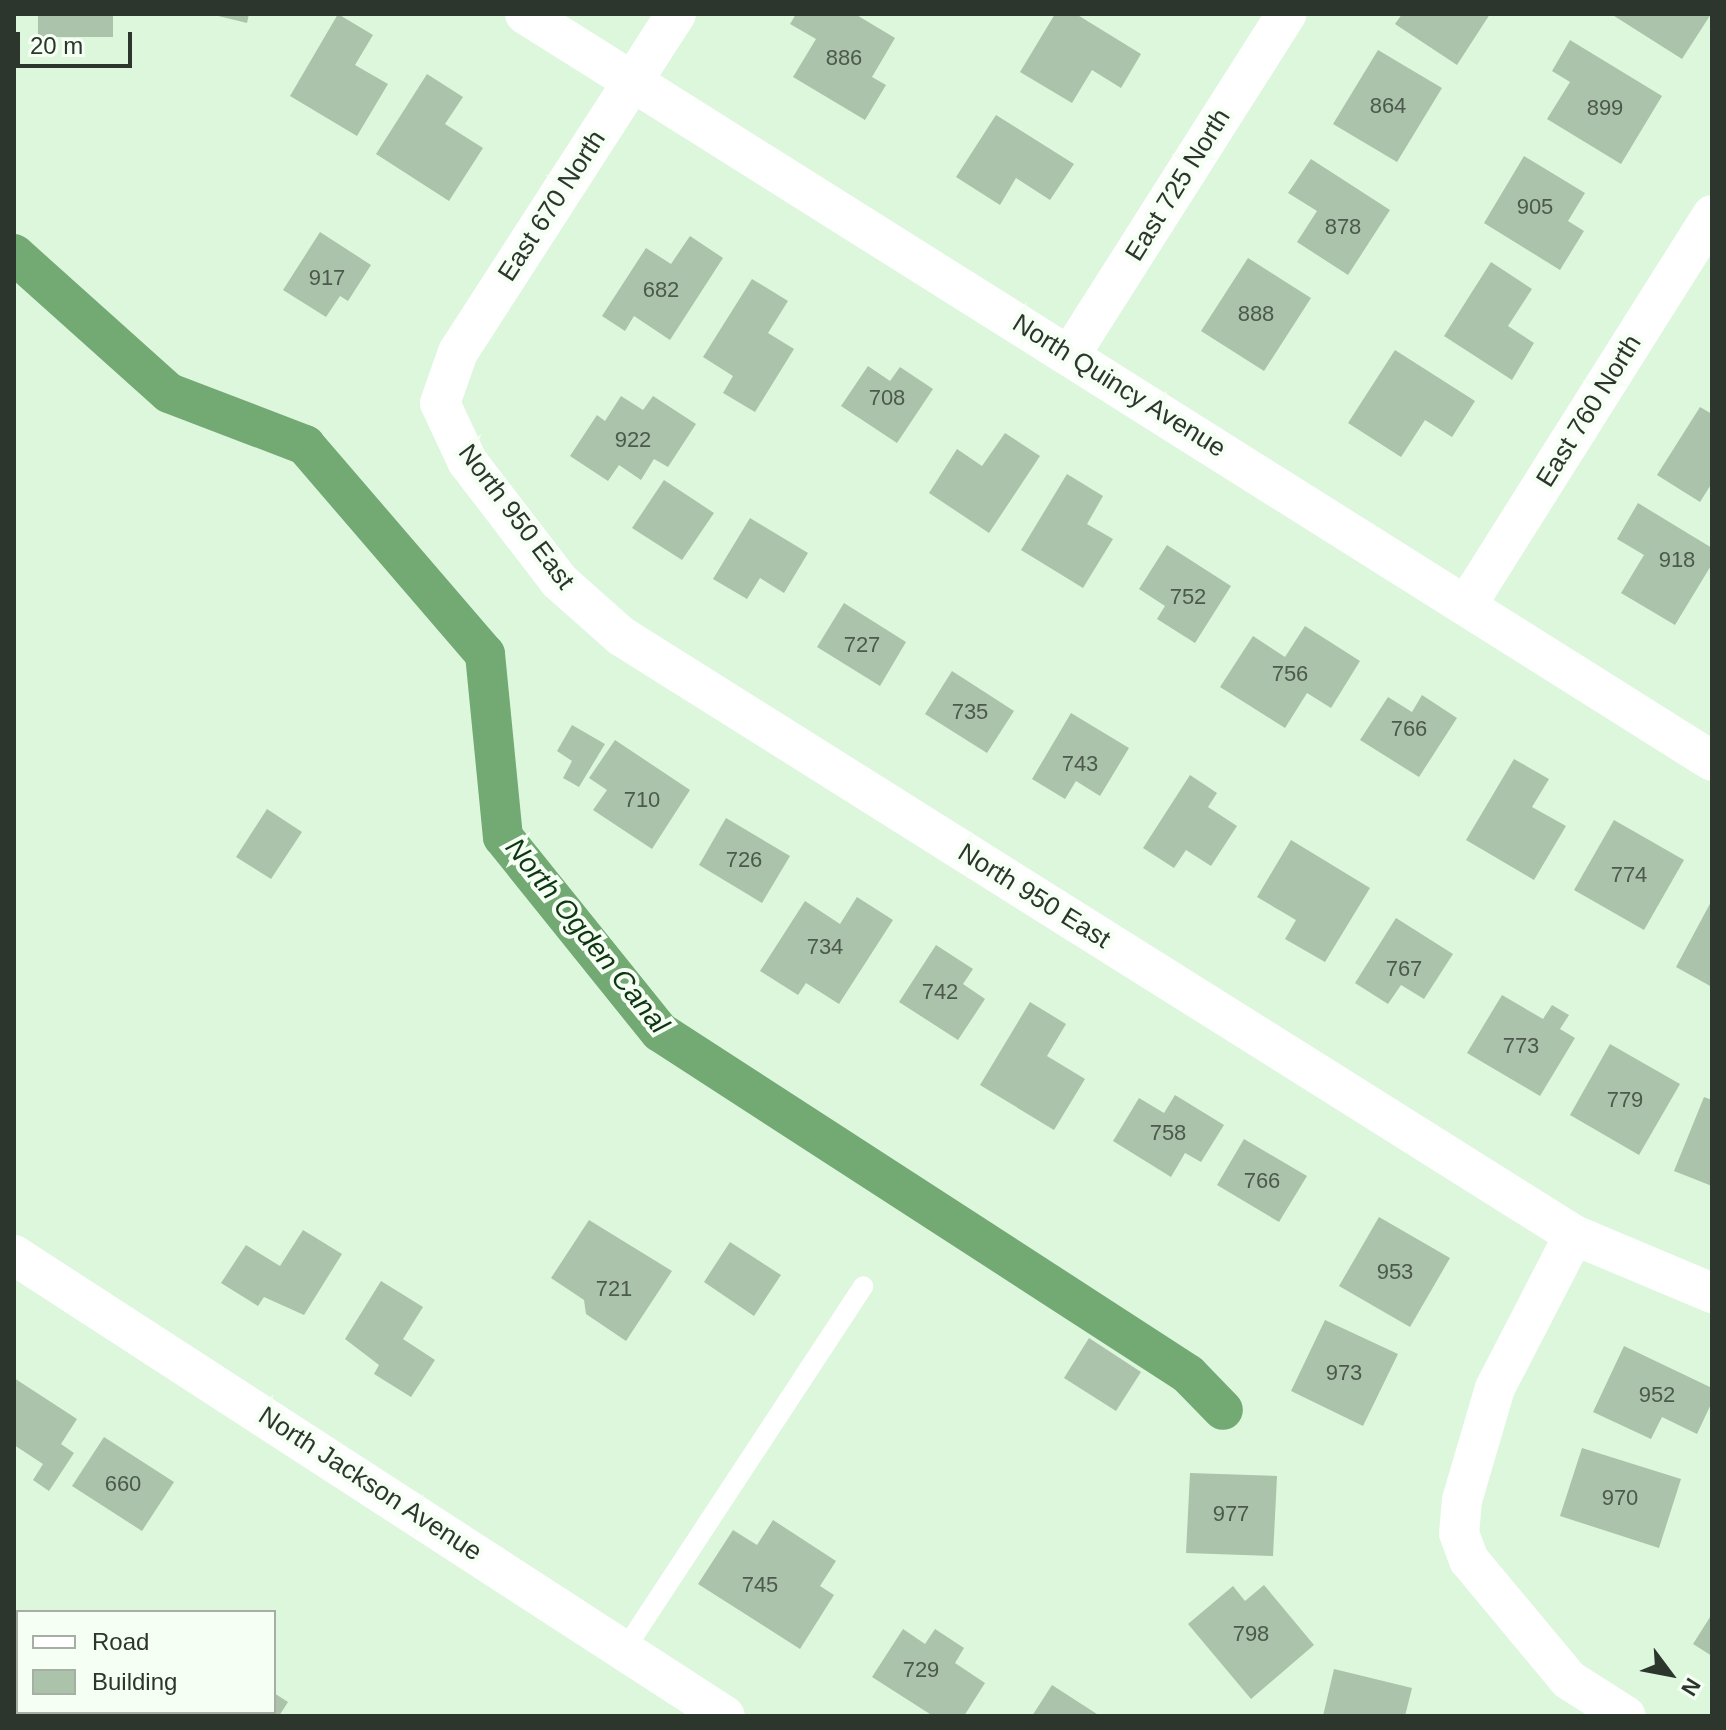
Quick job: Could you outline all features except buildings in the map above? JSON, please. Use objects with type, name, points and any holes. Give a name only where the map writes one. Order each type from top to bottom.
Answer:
[{"type":"street","name":"North Quincy Avenue","points":[[525,14],[1712,761]]},
{"type":"street","name":"East 670 North","points":[[440,403],[458,352],[676,14]]},
{"type":"street","name":"East 725 North","points":[[1070,355],[1286,14]]},
{"type":"street","name":"East 760 North","points":[[1466,606],[1712,215]]},
{"type":"street","name":"North 950 East","points":[[440,403],[467,461],[559,581],[621,636],[1574,1235],[1712,1293]]},
{"type":"street","points":[[1574,1235],[1495,1388],[1462,1500],[1459,1533],[1469,1560],[1569,1680],[1626,1716]]},
{"type":"street","name":"North Jackson Avenue","points":[[14,1255],[725,1716]]},
{"type":"lane","points":[[625,1649],[863,1286]]},
{"type":"waterway","name":"North Ogden Canal","points":[[14,254],[169,393],[305,445],[485,654],[503,837],[660,1032],[1188,1374],[1223,1410]]}]
